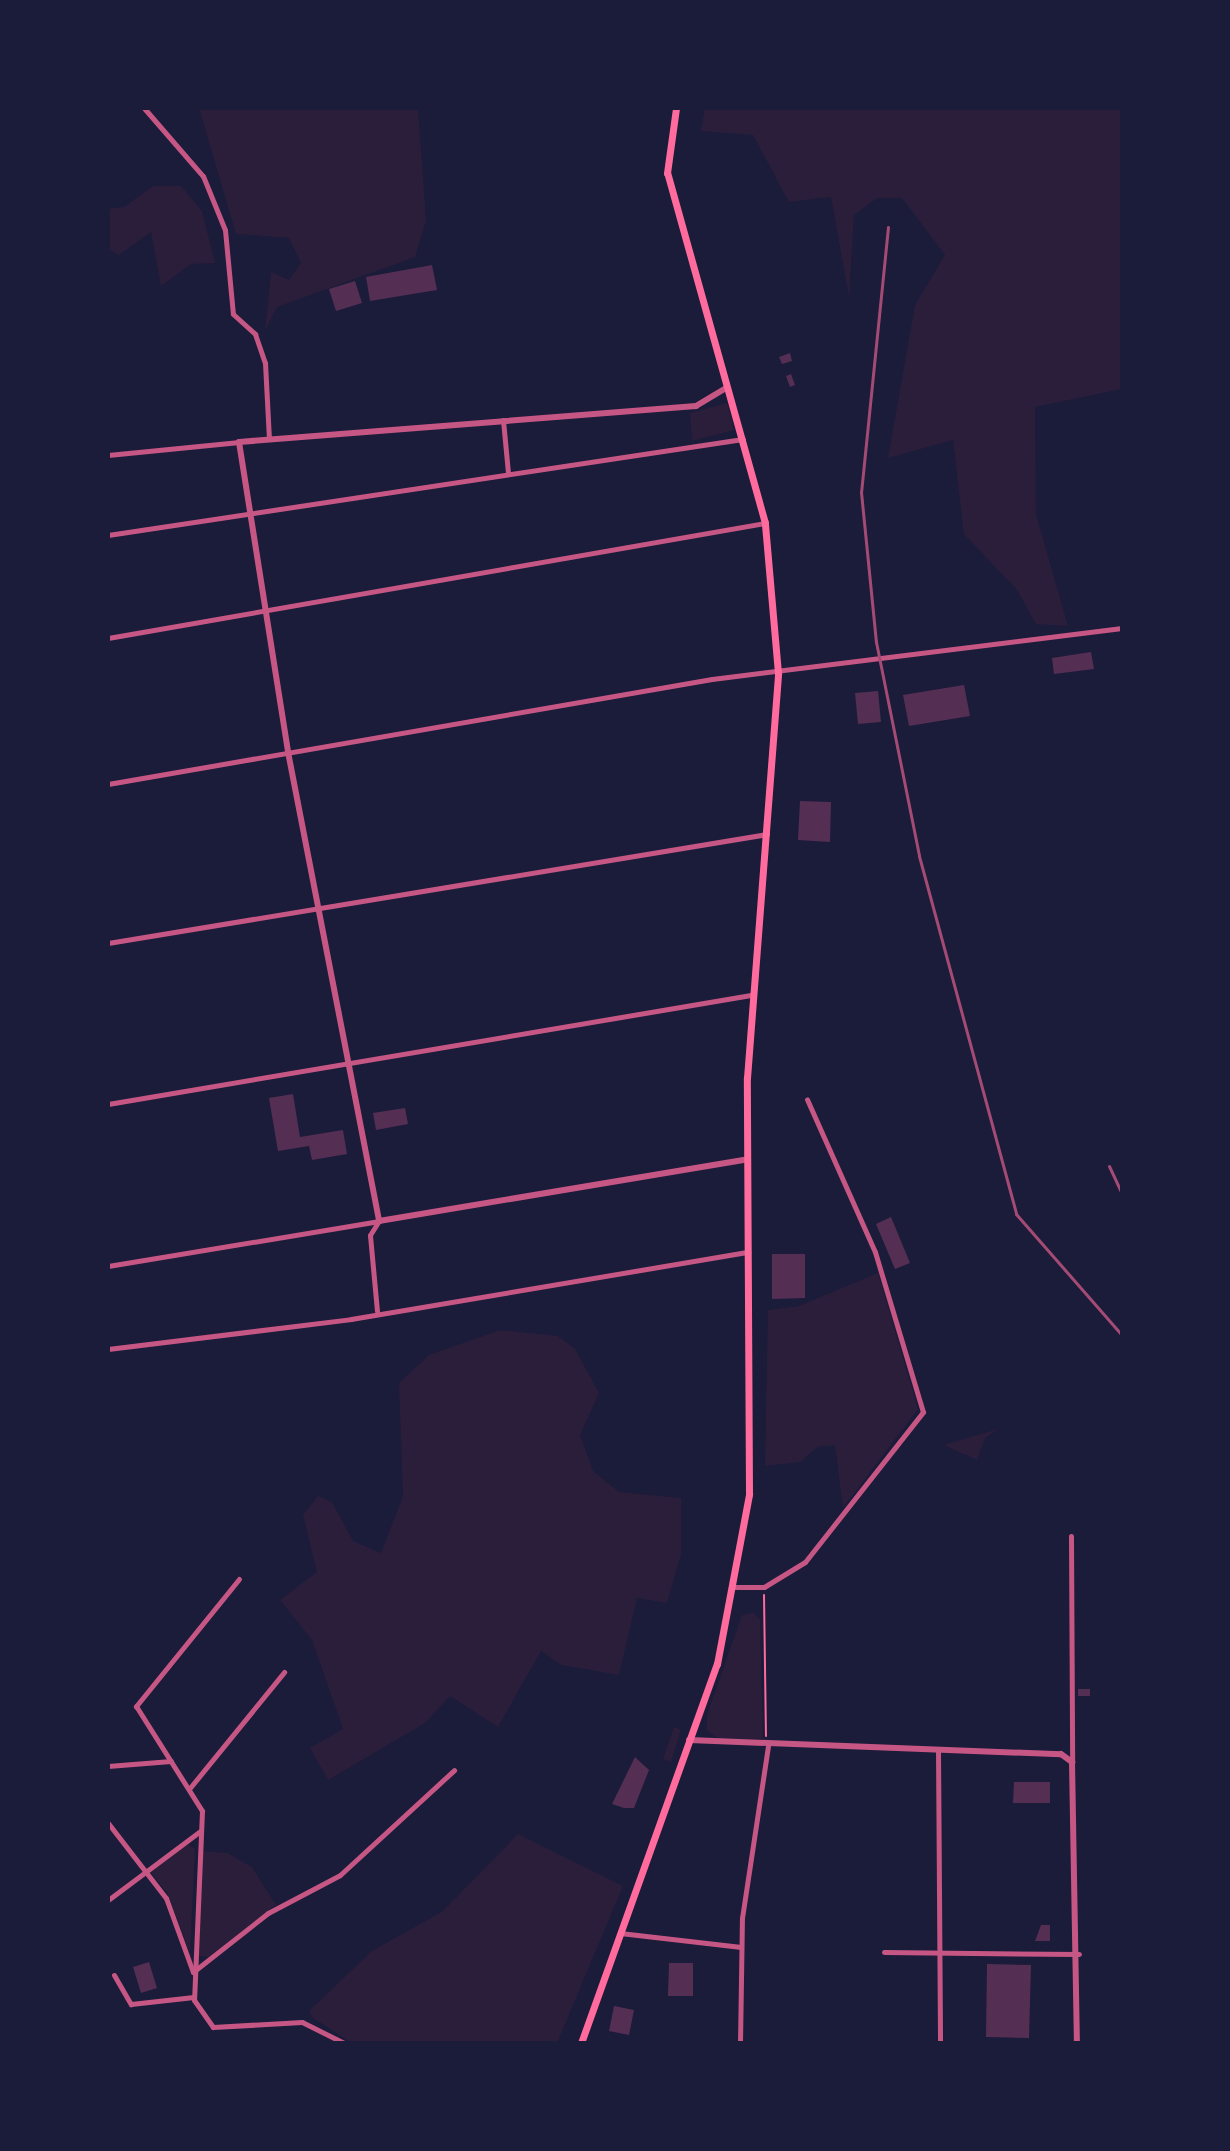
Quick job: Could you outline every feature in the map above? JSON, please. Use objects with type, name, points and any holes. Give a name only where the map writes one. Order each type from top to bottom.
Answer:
[{"type":"main road","points":[[581,2043],[689,1740],[735,1587],[749,1494],[751,995],[768,833],[778,673],[765,523],[667,173],[676,108]]},
{"type":"street","points":[[144,108],[203,176],[225,230],[233,314],[255,334],[265,363],[269,439]]},
{"type":"street","points":[[108,455],[269,439],[696,406],[726,388]]},
{"type":"street","points":[[503,420],[508,473]]},
{"type":"street","points":[[108,535],[743,439]]},
{"type":"street","points":[[239,442],[247,514],[288,752],[346,1064],[379,1221],[370,1235],[377,1311]]},
{"type":"street","points":[[108,638],[765,523]]},
{"type":"street","points":[[108,784],[778,673],[1122,628]]},
{"type":"street","points":[[108,943],[768,833]]},
{"type":"street","points":[[108,1104],[751,995]]},
{"type":"street","points":[[735,1587],[764,1587],[805,1562],[923,1412],[875,1252],[807,1099]]},
{"type":"street","points":[[108,1266],[748,1159]]},
{"type":"street","points":[[108,1349],[377,1311],[748,1252]]},
{"type":"street","points":[[1071,1536],[1072,1762],[1079,1954],[1077,2043]]},
{"type":"street","points":[[239,1579],[136,1706],[202,1811],[194,1997],[213,2027],[302,2022],[344,2043]]},
{"type":"street","points":[[189,1789],[284,1672]]},
{"type":"street","points":[[689,1740],[767,1746],[1061,1754],[1072,1762]]},
{"type":"street","points":[[740,2043],[741,1947],[767,1746]]},
{"type":"street","points":[[938,1749],[940,2043]]},
{"type":"street","points":[[108,1766],[171,1761]]},
{"type":"street","points":[[193,1972],[268,1913],[340,1875],[454,1770]]},
{"type":"street","points":[[108,1823],[166,1898],[193,1972]]},
{"type":"street","points":[[108,1900],[200,1831]]},
{"type":"street","points":[[620,1933],[741,1947]]},
{"type":"street","points":[[884,1952],[1079,1954]]},
{"type":"street","points":[[114,1975],[131,2004],[194,1997]]},
{"type":"path","points":[[764,1587],[767,1746]]},
{"type":"shaded area","points":[[199,108],[418,108],[426,220],[415,257],[277,307],[265,331],[271,272],[289,280],[301,263],[289,238],[236,234]]},
{"type":"shaded area","points":[[705,108],[1122,108],[1122,389],[1035,407],[1036,514],[1068,626],[1036,624],[1017,590],[964,534],[953,440],[888,458],[915,305],[945,255],[902,198],[877,198],[854,215],[849,297],[831,197],[789,202],[753,135],[701,131]]},
{"type":"shaded area","points":[[153,186],[181,186],[202,211],[215,263],[191,264],[161,286],[151,232],[119,255],[108,249],[108,209],[124,207]]},
{"type":"shaded area","points":[[727,403],[734,430],[692,441],[690,413]]},
{"type":"shaded area","points":[[878,1273],[918,1409],[843,1508],[835,1445],[817,1447],[801,1462],[765,1466],[768,1310],[799,1306]]},
{"type":"shaded area","points":[[500,1330],[558,1336],[575,1349],[599,1393],[580,1435],[593,1471],[619,1492],[681,1498],[681,1554],[667,1603],[637,1598],[619,1675],[561,1665],[541,1651],[498,1727],[450,1696],[425,1723],[328,1780],[310,1748],[343,1729],[312,1640],[280,1600],[317,1572],[303,1515],[318,1496],[332,1502],[353,1541],[381,1553],[403,1496],[399,1383],[429,1355]]},
{"type":"shaded area","points":[[998,1429],[985,1438],[977,1460],[944,1445]]},
{"type":"shaded area","points":[[753,1613],[760,1619],[763,1741],[719,1739],[707,1731],[707,1715],[742,1615]]},
{"type":"shaded area","points":[[674,1727],[681,1730],[671,1762],[663,1759]]},
{"type":"shaded area","points":[[518,1834],[623,1886],[557,2043],[352,2043],[313,2018],[309,2011],[372,1951],[443,1911]]},
{"type":"shaded area","points":[[188,1844],[195,1849],[190,1953],[168,1894],[149,1870]]},
{"type":"shaded area","points":[[201,1851],[227,1853],[252,1867],[276,1905],[209,1957],[199,1956]]},
{"type":"building","points":[[432,265],[437,290],[370,301],[366,277]]},
{"type":"building","points":[[355,281],[362,303],[336,311],[329,289]]},
{"type":"building","points":[[790,353],[792,361],[782,364],[779,357]]},
{"type":"building","points":[[791,374],[795,385],[790,387],[786,376]]},
{"type":"building","points":[[1091,652],[1094,669],[1054,674],[1052,658]]},
{"type":"building","points":[[964,685],[970,716],[909,726],[903,695]]},
{"type":"building","points":[[878,691],[881,722],[858,724],[855,693]]},
{"type":"building","points":[[800,801],[831,802],[830,842],[798,840]]},
{"type":"building","points":[[293,1094],[300,1137],[343,1130],[347,1154],[312,1160],[309,1146],[278,1151],[269,1098]]},
{"type":"building","points":[[405,1108],[408,1124],[376,1130],[373,1113]]},
{"type":"building","points":[[891,1217],[910,1263],[895,1269],[876,1224]]},
{"type":"building","points":[[772,1254],[805,1254],[805,1298],[772,1299]]},
{"type":"building","points":[[1078,1689],[1090,1689],[1090,1696],[1078,1696]]},
{"type":"building","points":[[635,1757],[649,1770],[634,1808],[612,1804]]},
{"type":"building","points":[[1014,1782],[1050,1782],[1050,1803],[1013,1803]]},
{"type":"building","points":[[1041,1925],[1050,1925],[1050,1941],[1035,1941]]},
{"type":"building","points":[[149,1962],[157,1988],[141,1993],[133,1967]]},
{"type":"building","points":[[669,1963],[693,1963],[693,1996],[668,1996]]},
{"type":"building","points":[[987,1964],[1031,1965],[1029,2038],[986,2037]]},
{"type":"building","points":[[614,2006],[634,2010],[629,2035],[609,2031]]},
{"type":"railway","points":[[888,227],[861,492],[876,642],[919,856],[1016,1214],[1122,1335]]},
{"type":"railway","points":[[1109,1166],[1122,1194]]}]
